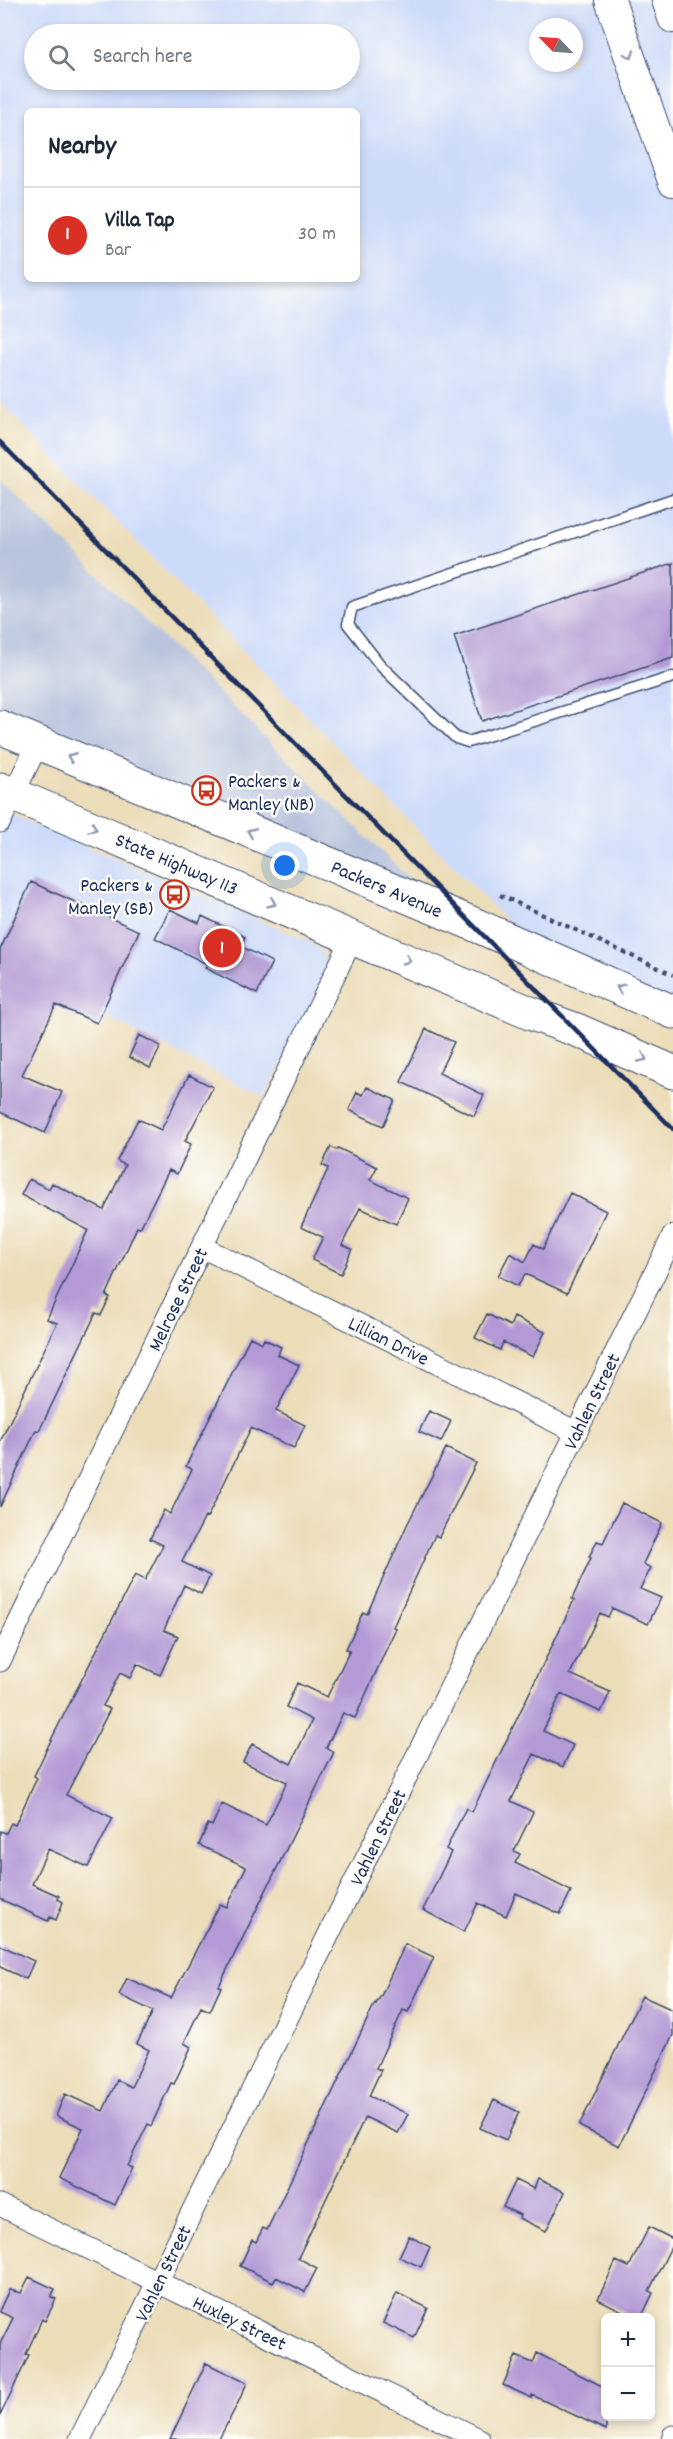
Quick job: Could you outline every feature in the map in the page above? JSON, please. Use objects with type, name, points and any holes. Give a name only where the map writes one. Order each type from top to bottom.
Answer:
[{"type":"main road","points":[[610,0],[673,181]]},
{"type":"main road","points":[[667,0],[673,18]]},
{"type":"main road","name":"Packers Avenue","points":[[0,727],[482,928],[673,1012]]},
{"type":"main road","name":"State Highway 113","points":[[4,802],[353,937]]},
{"type":"main road","points":[[353,937],[673,1072]]},
{"type":"street","points":[[4,802],[38,743]]},
{"type":"street","name":"Melrose Street","points":[[0,1661],[353,937]]},
{"type":"street","name":"Vahlen Street","points":[[80,2439],[673,1236]]},
{"type":"street","name":"Lillian Drive","points":[[202,1247],[576,1432]]},
{"type":"street","name":"Huxley Street","points":[[0,2205],[479,2439]]},
{"type":"lane","points":[[673,499],[352,607],[348,624],[381,666],[456,738],[468,742],[673,677]]},
{"type":"path","points":[[500,895],[673,975]]},
{"type":"shaded area","points":[[0,0],[673,0],[673,1012],[536,951],[0,402]]},
{"type":"shaded area","points":[[0,479],[441,910],[0,727]]},
{"type":"shaded area","points":[[0,810],[308,941],[322,952],[326,967],[325,975],[264,1097],[106,1017],[100,1028],[0,983]]},
{"type":"building","points":[[673,563],[673,658],[482,721],[454,636]]},
{"type":"building","points":[[31,882],[139,931],[97,1023],[56,1005],[22,1075],[62,1092],[45,1133],[0,1112],[0,950]]},
{"type":"building","points":[[170,909],[199,923],[202,916],[245,937],[240,946],[272,962],[257,994],[205,968],[207,964],[155,938]]},
{"type":"building","points":[[426,1029],[454,1042],[439,1073],[484,1095],[474,1116],[401,1082]]},
{"type":"building","points":[[139,1035],[161,1046],[150,1068],[129,1057]]},
{"type":"building","points":[[189,1075],[213,1087],[185,1141],[191,1144],[177,1174],[169,1170],[140,1228],[137,1227],[106,1296],[110,1297],[101,1315],[96,1313],[39,1431],[36,1430],[0,1507],[0,1442],[57,1323],[47,1319],[88,1230],[21,1195],[29,1179],[49,1189],[52,1183],[104,1210],[125,1165],[117,1161],[138,1119],[161,1130]]},
{"type":"building","points":[[367,1087],[395,1100],[383,1126],[349,1110],[357,1092],[363,1095]]},
{"type":"building","points":[[331,1147],[337,1150],[338,1148],[377,1167],[370,1180],[408,1198],[396,1224],[360,1208],[342,1245],[352,1249],[341,1274],[312,1260],[323,1237],[301,1227],[327,1171],[328,1168],[322,1165]]},
{"type":"building","points":[[570,1193],[606,1211],[567,1293],[525,1274],[518,1286],[498,1276],[510,1253],[525,1262],[534,1244],[543,1249]]},
{"type":"building","points":[[487,1314],[510,1326],[514,1317],[545,1332],[533,1357],[503,1342],[500,1350],[475,1338]]},
{"type":"building","points":[[250,1337],[262,1343],[264,1339],[281,1347],[278,1355],[299,1365],[276,1411],[305,1425],[294,1448],[251,1428],[207,1518],[205,1517],[182,1562],[210,1576],[201,1594],[184,1585],[164,1630],[178,1636],[160,1675],[137,1664],[130,1678],[120,1673],[103,1706],[110,1709],[66,1795],[113,1818],[88,1867],[48,1849],[32,1884],[59,1896],[58,1899],[63,1902],[56,1920],[50,1917],[48,1921],[0,1899],[0,1831],[6,1833],[11,1823],[15,1825],[37,1778],[34,1776],[52,1738],[135,1575],[145,1580],[163,1545],[150,1539],[164,1510],[170,1514],[192,1469],[186,1466]]},
{"type":"building","points":[[429,1411],[451,1421],[441,1442],[419,1432]]},
{"type":"building","points":[[446,1448],[476,1463],[439,1537],[435,1535],[355,1718],[343,1713],[326,1748],[334,1752],[219,1986],[221,1987],[210,2011],[201,2007],[184,2043],[191,2047],[174,2084],[171,2083],[151,2126],[148,2124],[127,2166],[132,2168],[115,2205],[59,2178],[83,2128],[56,2116],[65,2094],[103,2111],[117,2080],[131,2087],[149,2050],[137,2044],[153,2011],[119,1995],[127,1978],[171,1998],[220,1904],[227,1907],[246,1867],[199,1845],[208,1824],[212,1826],[222,1804],[266,1825],[287,1782],[243,1762],[252,1744],[291,1764],[312,1720],[286,1707],[297,1683],[327,1697],[350,1650],[346,1649],[363,1612],[367,1614],[407,1525]]},
{"type":"building","points":[[622,1503],[662,1523],[643,1564],[651,1568],[640,1589],[661,1598],[648,1624],[612,1608],[608,1617],[600,1613],[570,1674],[610,1692],[601,1712],[561,1694],[543,1731],[573,1745],[563,1767],[534,1754],[511,1801],[533,1812],[514,1851],[520,1854],[515,1863],[571,1891],[560,1914],[516,1893],[506,1916],[478,1903],[464,1932],[423,1910],[451,1852],[446,1849],[466,1808],[472,1812],[574,1600],[572,1599],[591,1558],[589,1557],[597,1541],[603,1543]]},
{"type":"building","points":[[405,1944],[434,1957],[408,2012],[403,2010],[376,2068],[381,2070],[369,2096],[408,2114],[398,2133],[365,2117],[298,2258],[317,2268],[305,2292],[276,2277],[273,2282],[240,2266],[252,2240],[256,2242],[263,2228],[267,2230]]},
{"type":"building","points":[[0,1945],[34,1961],[26,1979],[0,1967]]},
{"type":"building","points":[[642,1996],[673,2010],[673,2035],[619,2146],[579,2126]]},
{"type":"building","points":[[494,2100],[519,2112],[506,2140],[480,2128]]},
{"type":"building","points":[[538,2179],[565,2192],[546,2231],[519,2218],[520,2215],[503,2207],[516,2180],[534,2189]]},
{"type":"building","points":[[649,2227],[673,2239],[649,2291],[653,2293],[643,2313],[626,2313],[598,2299],[616,2261],[629,2267]]},
{"type":"building","points":[[409,2236],[430,2247],[421,2267],[399,2257]]},
{"type":"building","points":[[29,2277],[55,2289],[51,2297],[56,2299],[45,2321],[42,2319],[26,2354],[29,2355],[0,2416],[0,2344],[13,2318],[0,2312],[0,2309],[9,2290],[21,2293]]},
{"type":"building","points":[[397,2293],[428,2308],[414,2338],[383,2323]]},
{"type":"building","points":[[537,2353],[601,2385],[601,2421],[606,2421],[606,2430],[532,2395],[532,2398],[503,2385],[516,2356],[533,2363]]},
{"type":"building","points":[[206,2363],[247,2383],[236,2407],[219,2439],[170,2439]]},
{"type":"railway","points":[[0,442],[673,1129]]},
{"type":"place","name":"Packers & Manley (NB)","points":[[207,791]]},
{"type":"place","name":"Packers & Manley (SB)","points":[[174,895]]},
{"type":"place","name":"Villa Tap","points":[[222,948]]}]
